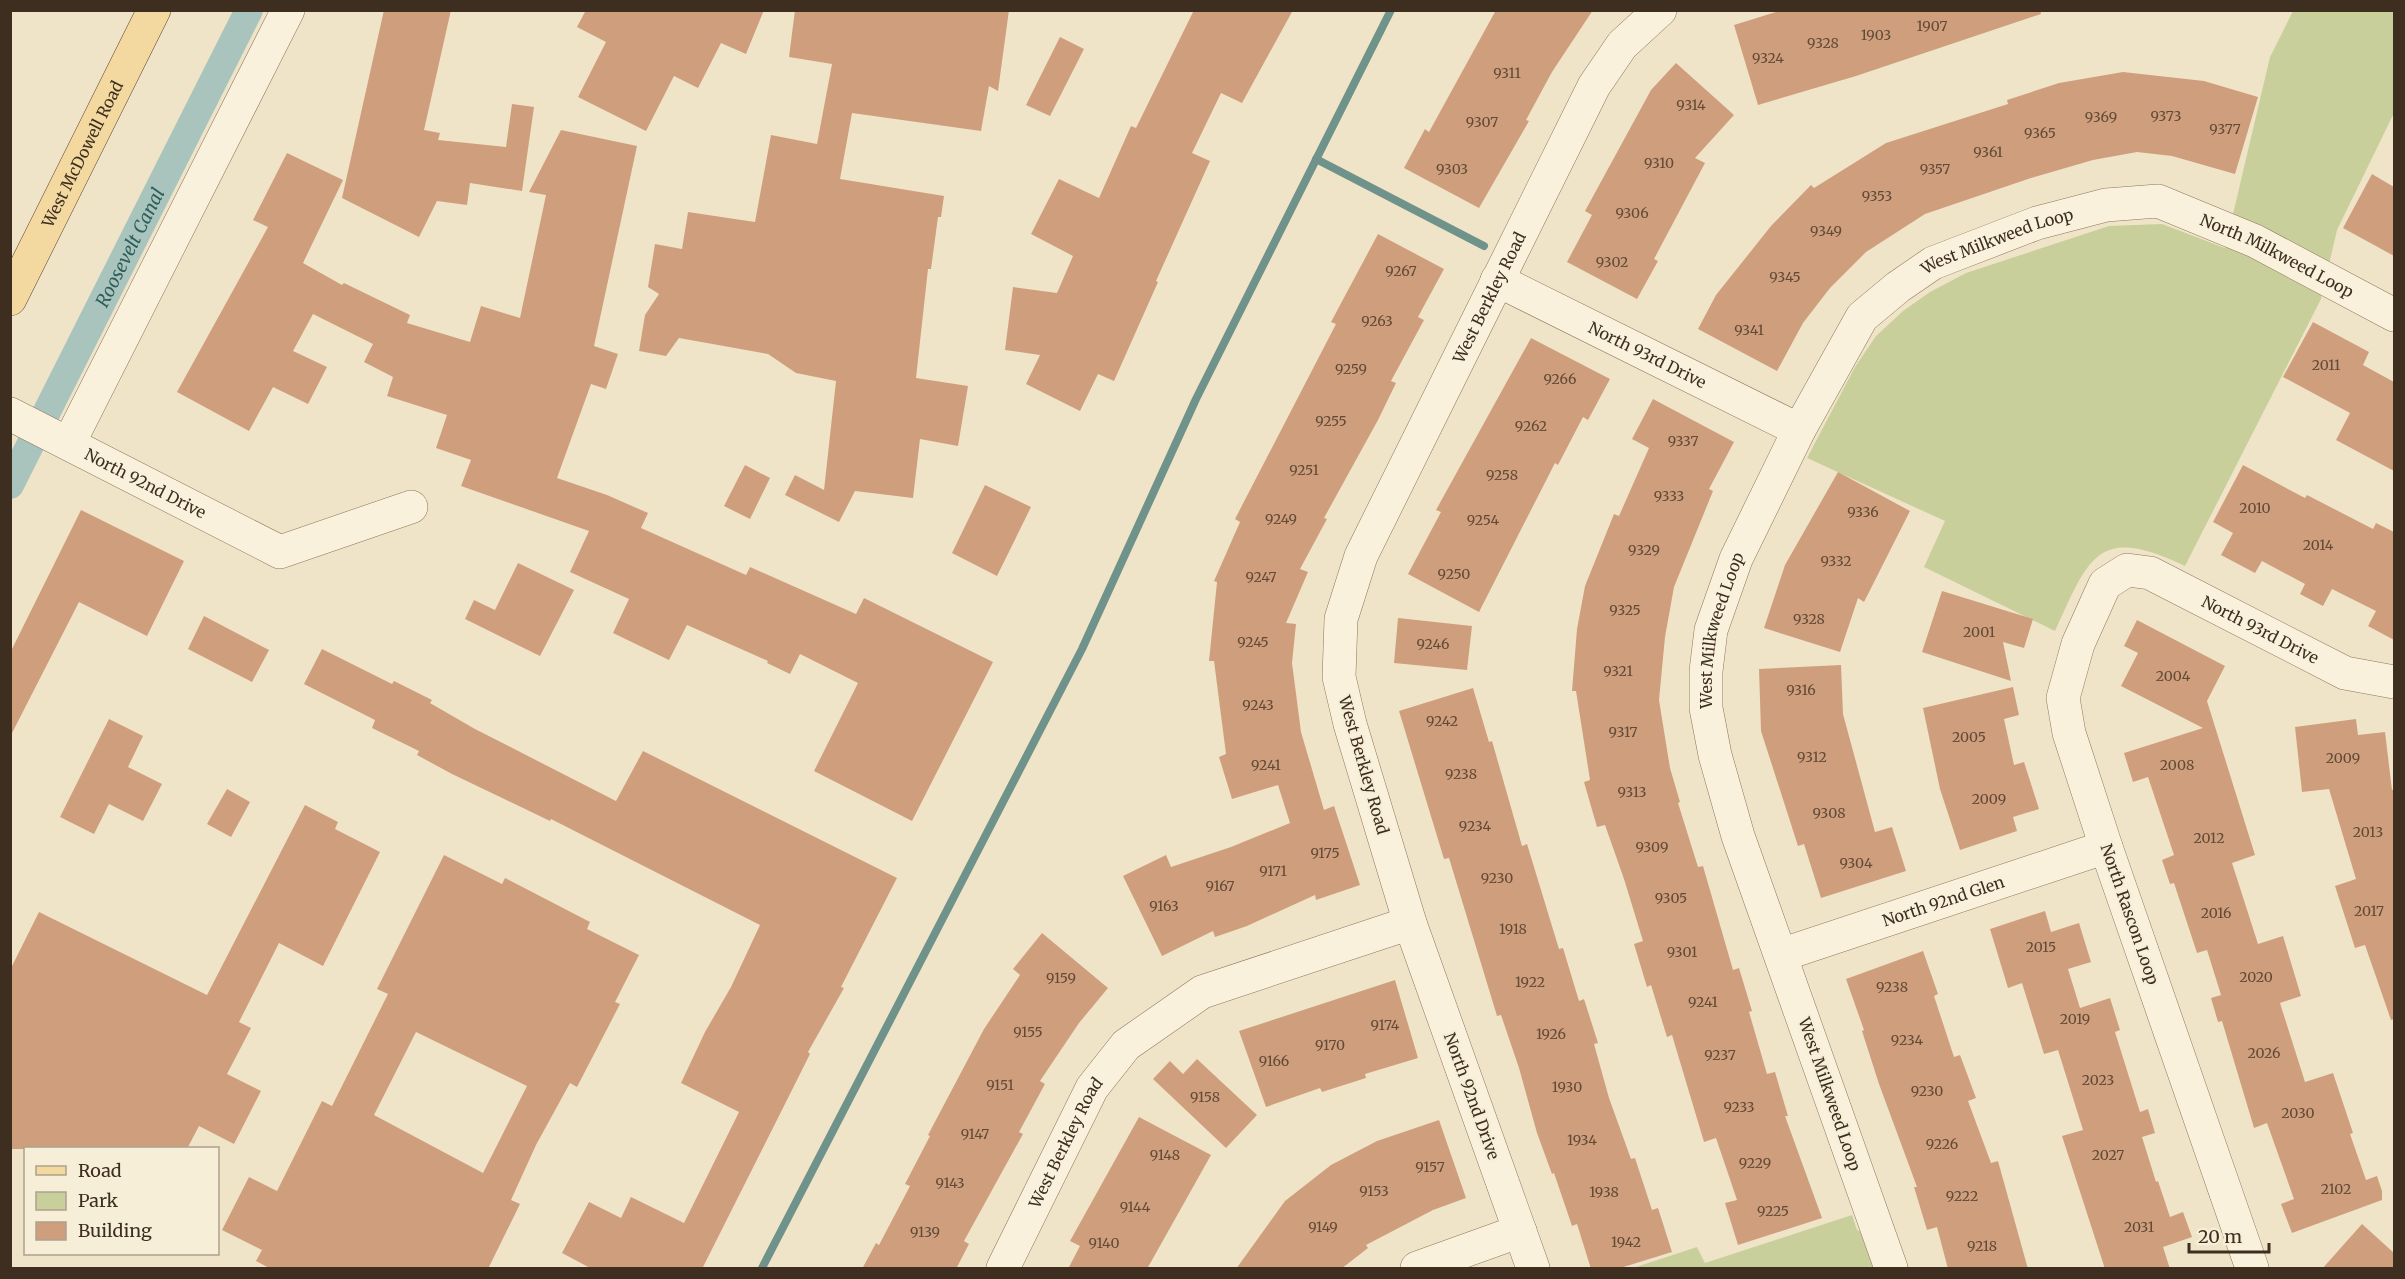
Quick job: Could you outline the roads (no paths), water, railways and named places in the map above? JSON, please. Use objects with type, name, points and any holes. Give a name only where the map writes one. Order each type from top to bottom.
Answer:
[{"type":"main road","name":"West McDowell Road","points":[[10,298],[154,10]]},
{"type":"street","points":[[65,441],[288,10]]},
{"type":"street","name":"West Berkley Road","points":[[1003,1269],[1092,1088],[1126,1045],[1202,992],[1410,923],[1350,724],[1339,677],[1341,619],[1361,556],[1594,86],[1622,45],[1660,10]]},
{"type":"street","name":"North Milkweed Loop","points":[[2158,201],[2255,241],[2394,315]]},
{"type":"street","name":"West Milkweed Loop","points":[[1891,1269],[1738,836],[1715,755],[1706,708],[1706,671],[1711,630],[1736,559],[1799,430],[1862,317],[1898,287],[1933,263],[2037,223],[2106,204],[2158,201]]},
{"type":"street","name":"North 93rd Drive","points":[[1497,280],[1799,430]]},
{"type":"street","name":"North 92nd Drive","points":[[13,415],[280,552],[411,507]]},
{"type":"street","name":"North 93rd Drive","points":[[2127,570],[2150,573],[2345,673],[2394,682]]},
{"type":"street","name":"North Rascon Loop","points":[[2127,570],[2105,584],[2078,644],[2063,698],[2069,733],[2106,847],[2252,1269]]},
{"type":"street","name":"North 92nd Glen","points":[[1781,955],[2106,847]]},
{"type":"street","name":"North 92nd Drive","points":[[1410,923],[1533,1269]]},
{"type":"street","points":[[1417,1269],[1520,1231]]},
{"type":"waterway","name":"Roosevelt Canal","points":[[10,485],[249,10]]},
{"type":"waterway","points":[[762,1268],[1082,649],[1196,399],[1391,10]]},
{"type":"waterway","points":[[1316,159],[1484,246]]}]
